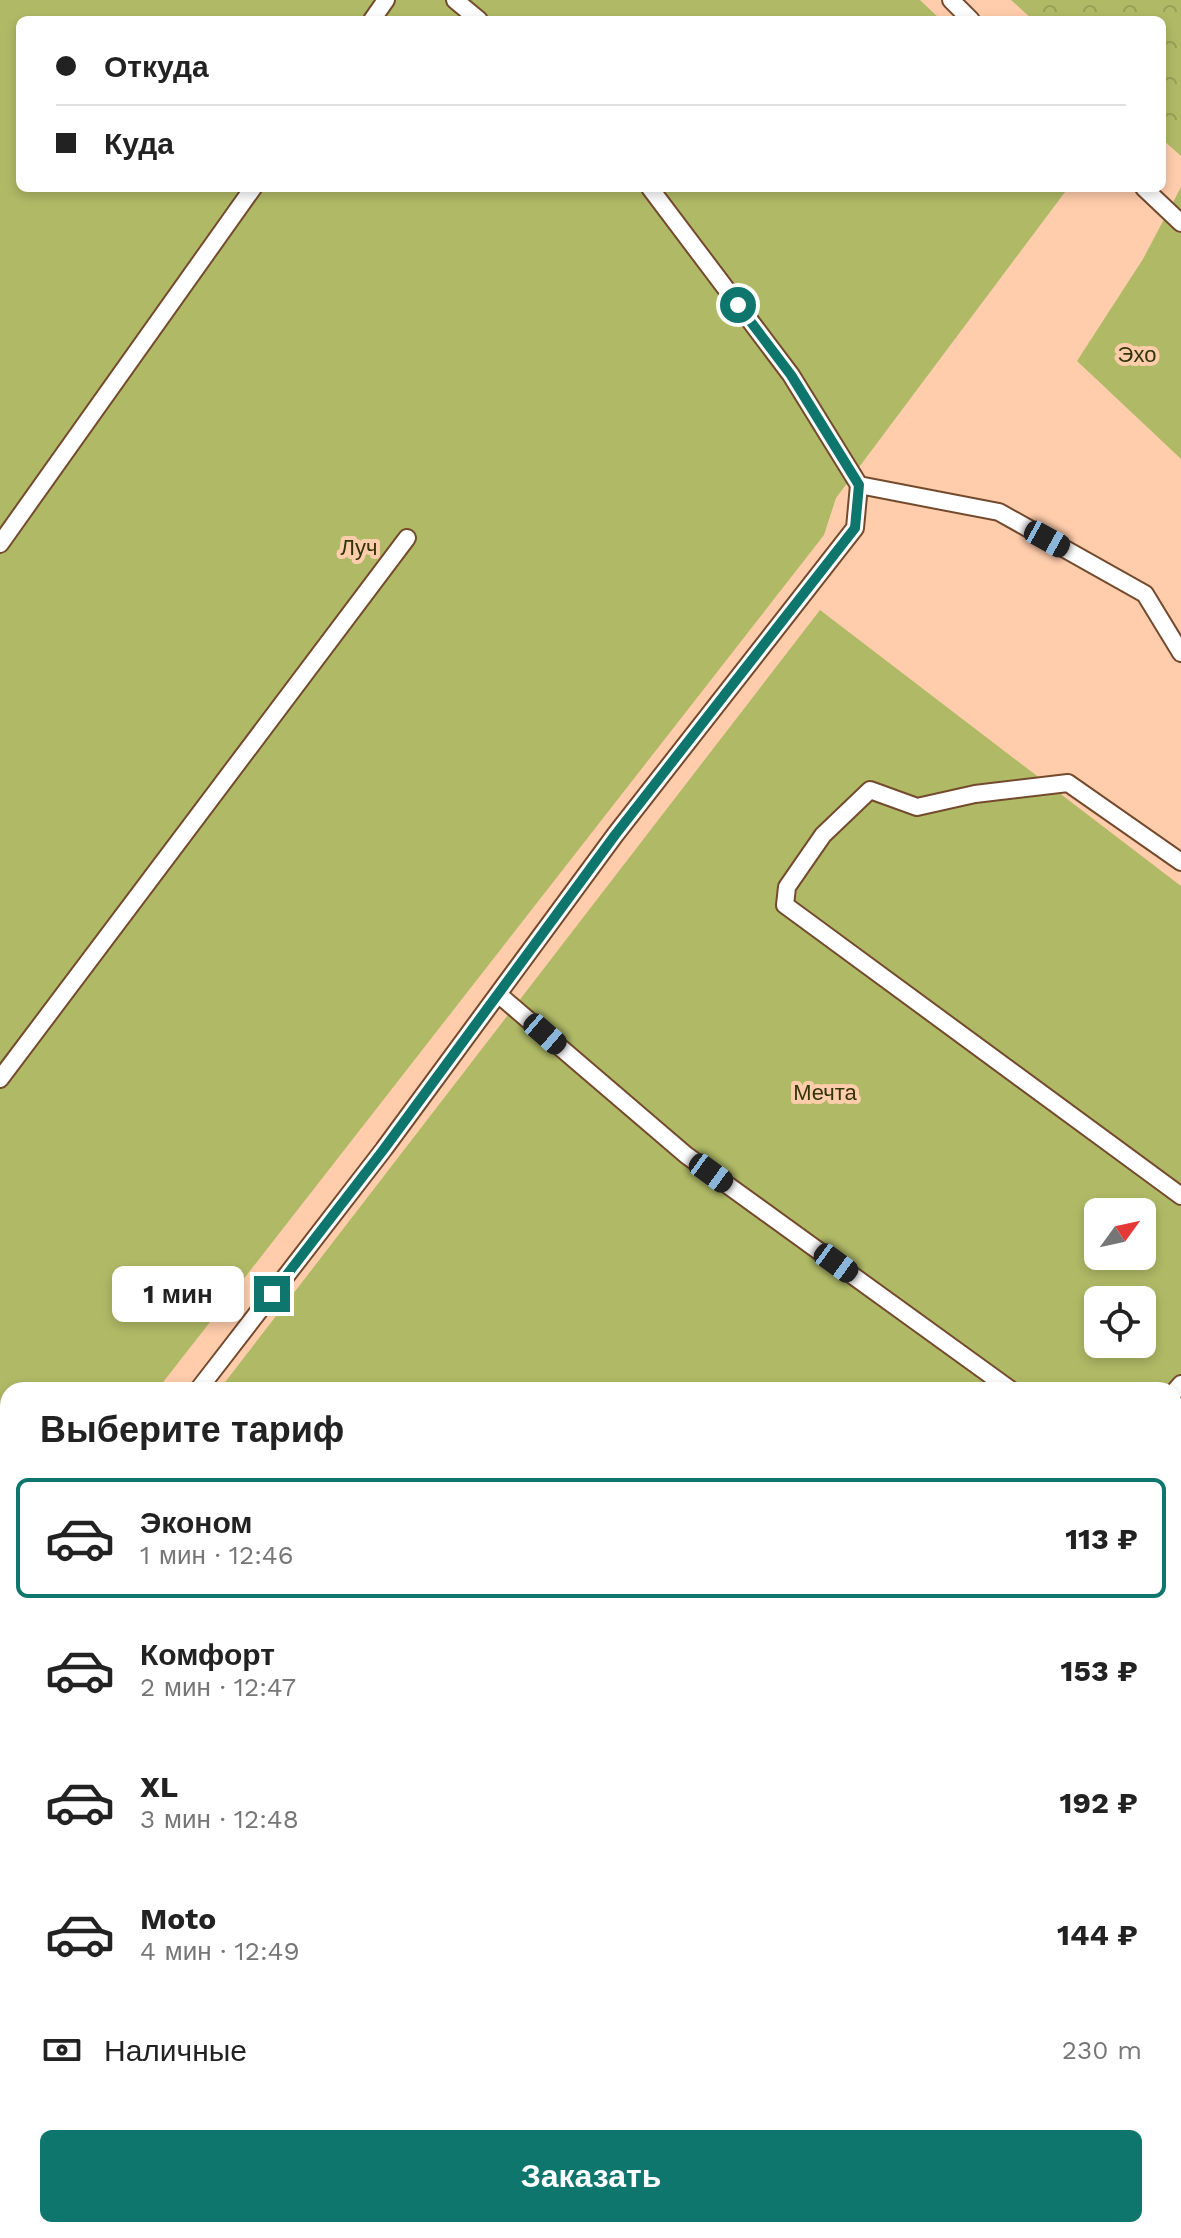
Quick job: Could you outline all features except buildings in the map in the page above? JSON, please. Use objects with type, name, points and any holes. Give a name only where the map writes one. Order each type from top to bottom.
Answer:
[{"type":"lane","points":[[455,0],[474,16]]},
{"type":"lane","points":[[951,0],[967,16]]},
{"type":"lane","points":[[0,544],[250,192]]},
{"type":"lane","points":[[204,1382],[384,1149],[615,835],[855,528],[859,485],[791,375],[653,192]]},
{"type":"lane","points":[[1148,192],[1181,223]]},
{"type":"lane","points":[[859,485],[999,512],[1145,594],[1181,653]]},
{"type":"lane","points":[[0,1079],[407,538]]},
{"type":"lane","points":[[1181,862],[1068,783],[975,794],[917,807],[870,790],[823,835],[787,887],[785,905],[1181,1196]]},
{"type":"lane","points":[[498,994],[686,1155],[1000,1382]]},
{"type":"green space","name":"Луч","points":[[0,0],[920,0],[937,16],[16,16],[16,192],[1065,192],[836,498],[824,535],[163,1382],[0,1382]]},
{"type":"green space","points":[[1011,0],[1181,0],[1181,156],[1166,143],[1166,16],[1029,16]]},
{"type":"green space","name":"Эхо","points":[[1181,187],[1181,459],[1077,361],[1143,259]]},
{"type":"green space","name":"Мечта","points":[[820,610],[1181,886],[1181,1382],[225,1382]]},
{"type":"route","points":[[272,1294],[384,1149],[615,835],[855,528],[859,485],[791,375],[738,305]]}]
